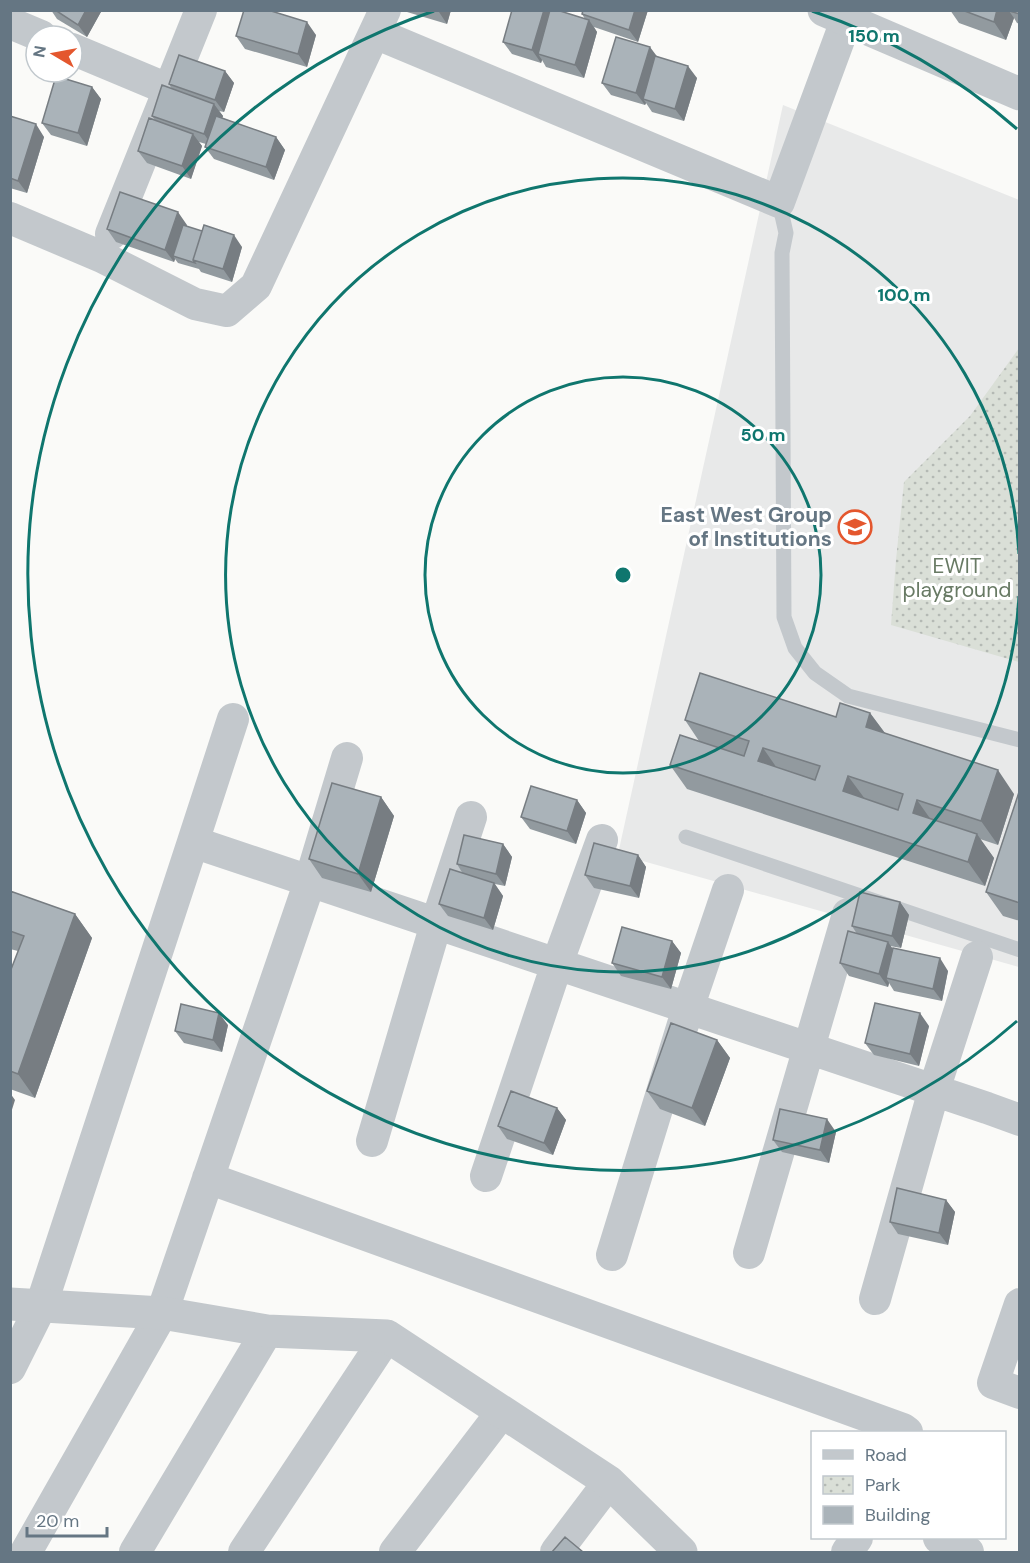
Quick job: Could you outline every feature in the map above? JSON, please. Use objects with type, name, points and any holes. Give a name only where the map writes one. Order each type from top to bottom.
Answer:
[{"type":"street","points":[[102,257],[201,10]]},
{"type":"street","points":[[10,218],[102,257],[195,304],[227,311],[256,286],[380,22],[779,201],[840,14],[1020,94]]},
{"type":"street","points":[[10,23],[24,29]]},
{"type":"street","points":[[84,54],[170,90]]},
{"type":"street","points":[[10,1368],[26,1305],[193,842],[233,719]]},
{"type":"street","points":[[26,1552],[162,1313],[310,881],[346,758]]},
{"type":"street","points":[[372,1141],[436,924],[471,817]]},
{"type":"street","points":[[486,1176],[557,964],[602,840]]},
{"type":"street","points":[[193,842],[1020,1120]]},
{"type":"street","points":[[612,1255],[688,1008],[728,890]]},
{"type":"street","points":[[748,1252],[848,915]]},
{"type":"street","points":[[875,1299],[934,1090],[977,957]]},
{"type":"street","points":[[208,1178],[906,1431]]},
{"type":"street","points":[[1020,1304],[993,1383],[1020,1393]]},
{"type":"street","points":[[26,1305],[162,1313],[267,1331],[387,1336],[609,1482],[681,1552]]},
{"type":"street","points":[[135,1552],[267,1331]]},
{"type":"street","points":[[244,1552],[387,1336]]},
{"type":"street","points":[[394,1552],[502,1412]]},
{"type":"street","points":[[556,1552],[609,1482]]},
{"type":"street","points":[[848,1552],[856,1539]]},
{"type":"street","points":[[941,1539],[968,1552]]},
{"type":"lane","points":[[779,201],[786,233],[782,253],[784,617],[795,648],[814,674],[848,696],[1020,740]]},
{"type":"lane","points":[[686,837],[1020,950]]},
{"type":"shaded area","name":"East West Group of Institutions","points":[[783,105],[1019,200],[1019,967],[618,854]]},
{"type":"green space","name":"EWIT playground","points":[[1019,348],[1019,662],[891,625],[904,482],[970,416]]},
{"type":"building","points":[[55,10],[86,10],[76,24]]},
{"type":"building","points":[[244,10],[268,10],[307,22],[298,54],[236,36]]},
{"type":"building","points":[[512,10],[544,10],[532,50],[503,42]]},
{"type":"building","points":[[550,10],[589,20],[575,65],[538,54]]},
{"type":"building","points":[[583,10],[635,10],[629,30],[582,14]]},
{"type":"building","points":[[962,10],[997,10],[994,22]]},
{"type":"building","points":[[1009,10],[1020,10],[1020,14],[1009,11]]},
{"type":"building","points":[[616,37],[650,47],[636,93],[602,83]]},
{"type":"building","points":[[179,55],[225,71],[215,100],[169,84]]},
{"type":"building","points":[[655,56],[688,66],[675,109],[643,99]]},
{"type":"building","points":[[54,84],[82,84],[92,87],[78,133],[42,123]]},
{"type":"building","points":[[162,85],[214,104],[204,134],[152,116]]},
{"type":"building","points":[[10,116],[36,124],[18,181],[10,178]]},
{"type":"building","points":[[216,116],[276,137],[266,167],[205,147]]},
{"type":"building","points":[[149,118],[193,134],[182,166],[138,151]]},
{"type":"building","points":[[120,192],[178,212],[165,250],[107,229]]},
{"type":"building","points":[[183,225],[202,231],[193,260],[195,263],[173,256]]},
{"type":"building","points":[[204,225],[234,235],[223,269],[193,260]]},
{"type":"building","points":[[700,673],[836,717],[840,703],[870,713],[866,727],[998,770],[981,821],[917,800],[913,813],[977,834],[968,862],[670,765],[680,735],[744,756],[749,741],[685,720]],"holes":[[[763,748],[820,766],[815,780],[758,761]],[[848,776],[903,794],[898,810],[843,791]]]},
{"type":"building","points":[[332,783],[381,797],[358,874],[309,859]]},
{"type":"building","points":[[531,786],[577,800],[567,831],[521,817]]},
{"type":"building","points":[[1020,789],[1020,903],[986,892]]},
{"type":"building","points":[[464,835],[503,844],[496,874],[457,864]]},
{"type":"building","points":[[594,843],[638,855],[630,886],[585,875]]},
{"type":"building","points":[[450,869],[494,883],[484,918],[439,904]]},
{"type":"building","points":[[10,891],[75,914],[18,1074],[10,1071],[10,972],[24,936],[10,931]]},
{"type":"building","points":[[860,892],[900,902],[892,936],[852,926]]},
{"type":"building","points":[[622,927],[672,941],[662,977],[612,963]]},
{"type":"building","points":[[848,931],[888,942],[879,974],[840,963]]},
{"type":"building","points":[[893,948],[940,958],[933,989],[886,978]]},
{"type":"building","points":[[875,1003],[920,1013],[910,1054],[865,1043]]},
{"type":"building","points":[[181,1004],[219,1013],[213,1040],[175,1031]]},
{"type":"building","points":[[671,1023],[717,1040],[692,1108],[647,1091]]},
{"type":"building","points":[[511,1091],[557,1108],[544,1143],[498,1126]]},
{"type":"building","points":[[780,1109],[827,1119],[820,1150],[773,1140]]},
{"type":"building","points":[[897,1188],[946,1200],[939,1233],[890,1222]]},
{"type":"building","points":[[565,1537],[583,1552],[552,1552]]},
{"type":"place","name":"East West Group of Institutions","points":[[855,527]]}]
